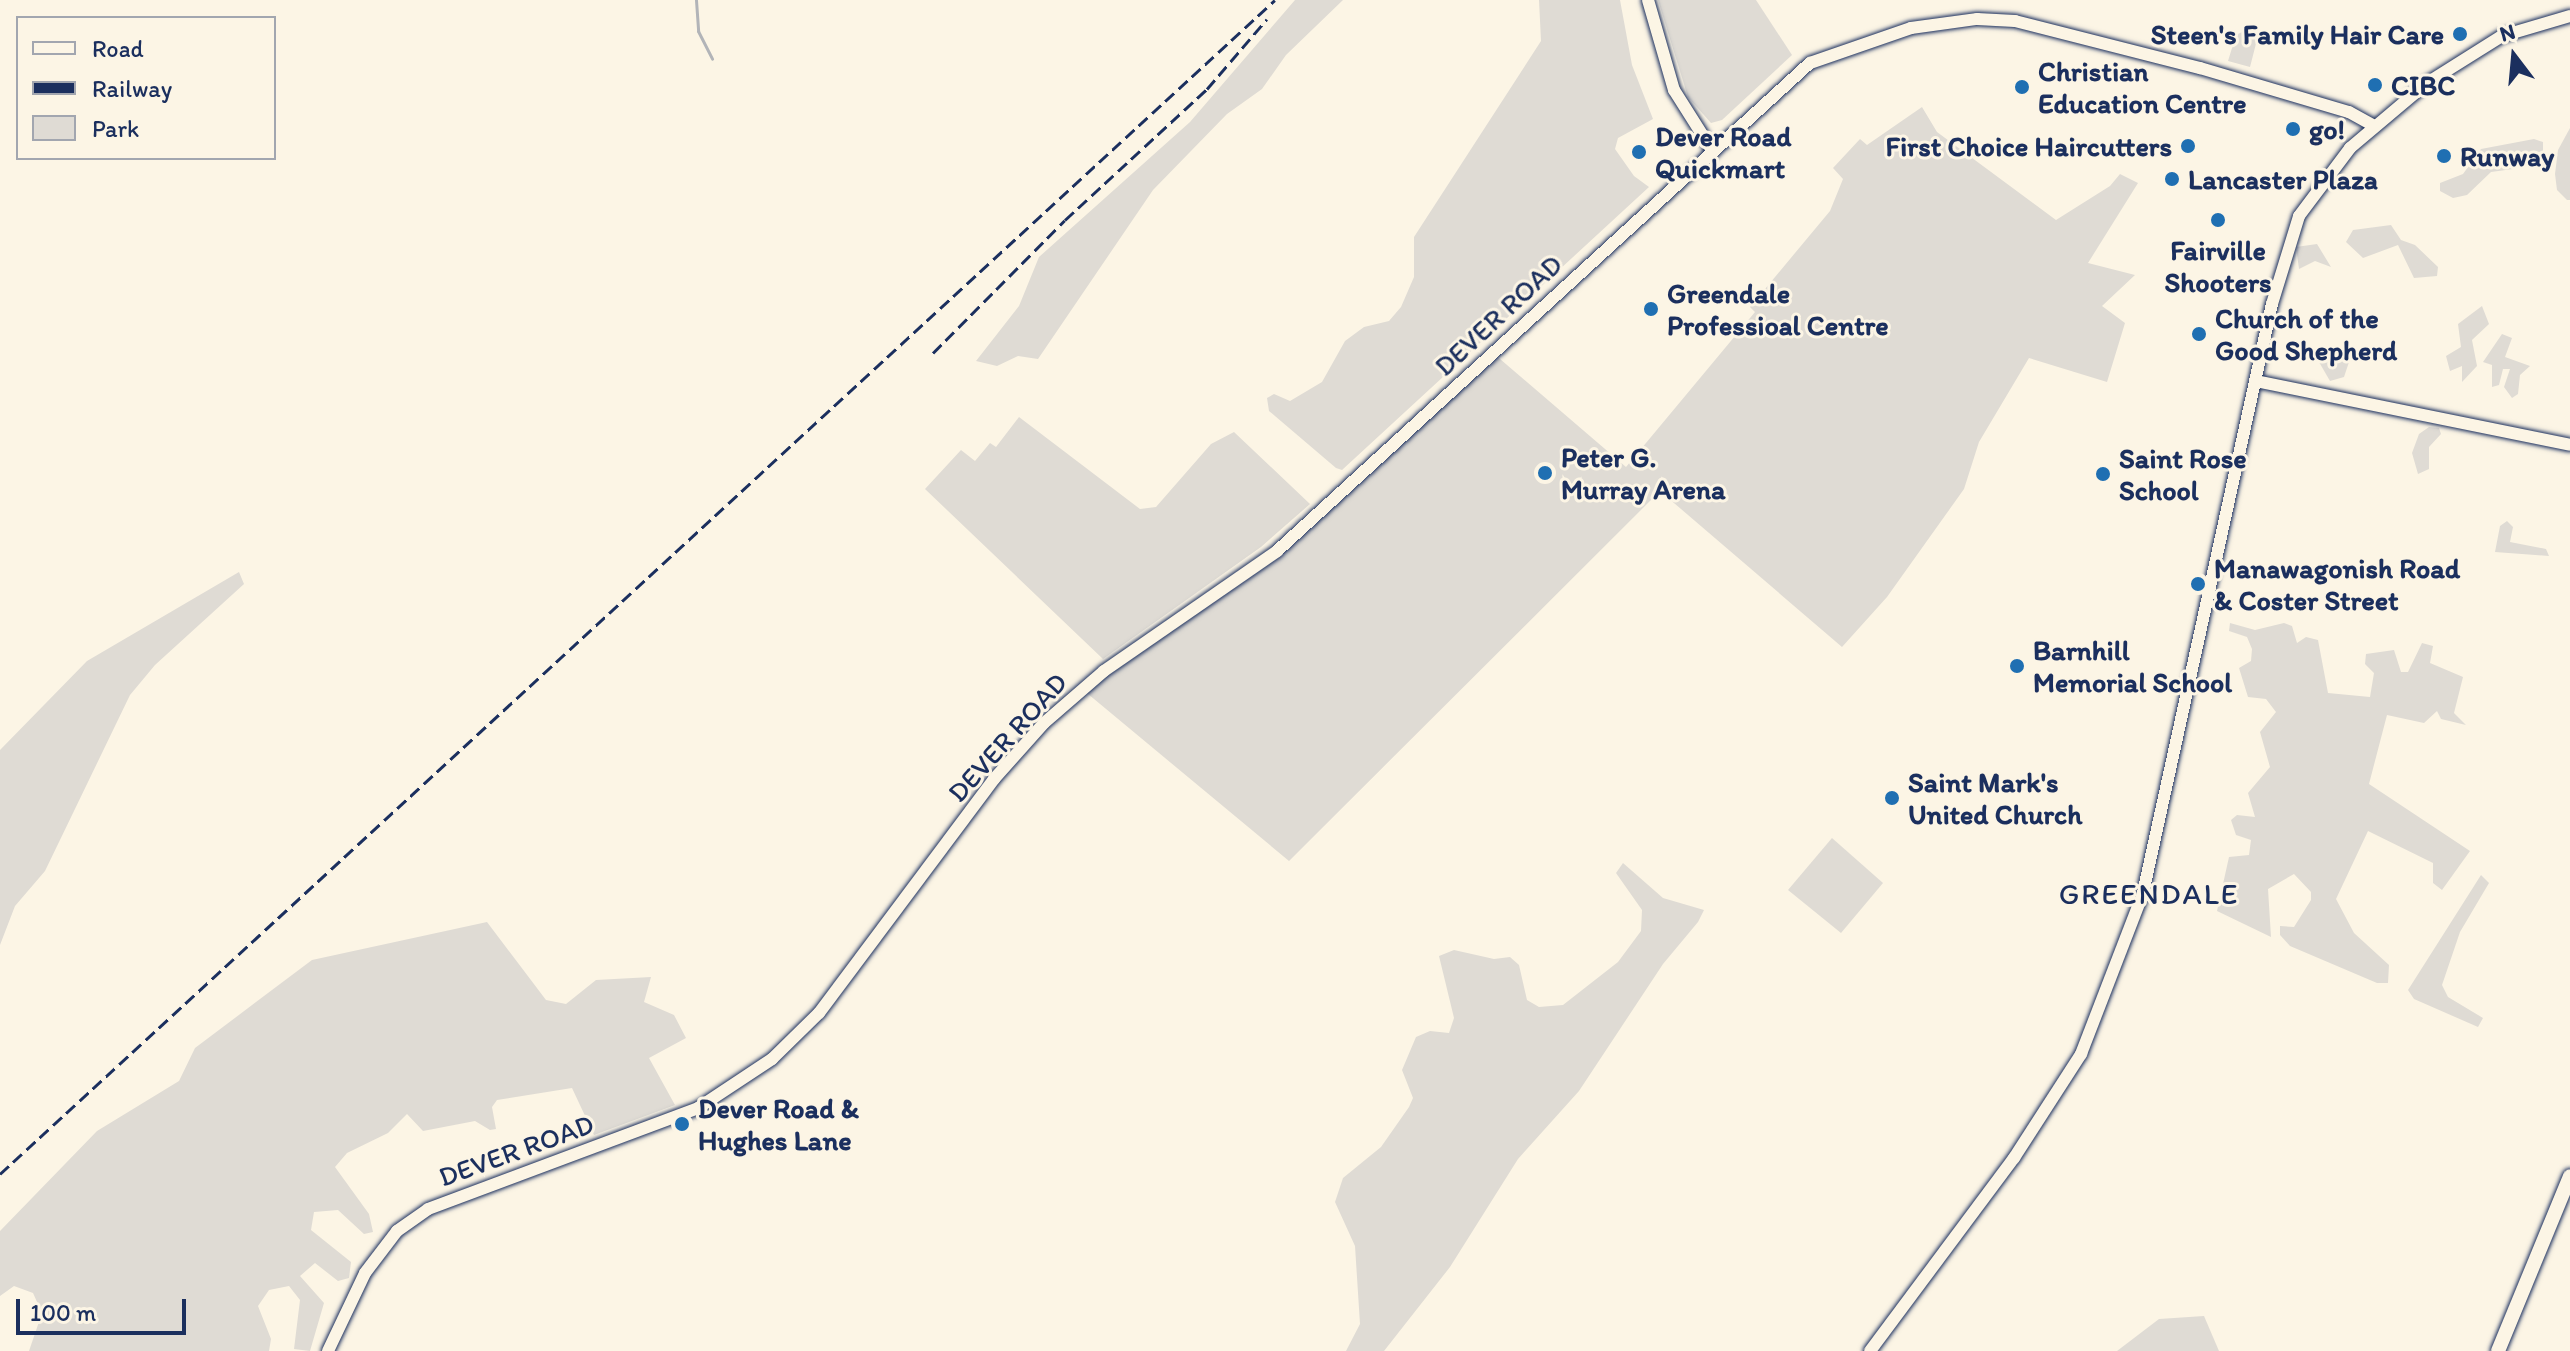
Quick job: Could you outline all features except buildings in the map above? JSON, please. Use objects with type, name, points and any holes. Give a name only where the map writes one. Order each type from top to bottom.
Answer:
[{"type":"main road","points":[[1648,0],[1674,90],[1712,150]]},
{"type":"main road","points":[[1870,1351],[2014,1158],[2081,1054],[2159,836],[2276,291],[2299,216],[2336,163],[2374,126],[2484,45],[2570,16]]},
{"type":"main road","name":"DEVER ROAD","points":[[328,1351],[365,1273],[397,1231],[428,1209],[698,1108],[759,1071],[819,1013],[994,779],[1044,723],[1104,671],[1277,551],[1810,63],[1911,28],[1977,19],[2015,21],[2213,72],[2349,112],[2374,126]]},
{"type":"main road","points":[[2256,381],[2570,445]]},
{"type":"main road","points":[[2498,1351],[2570,1176]]},
{"type":"green space","points":[[1295,0],[1343,0],[1286,55],[1262,89],[1227,114],[1153,190],[1038,359],[1018,356],[997,366],[976,361],[1019,306],[1039,257],[1190,122]]},
{"type":"green space","points":[[1539,0],[1620,0],[1632,65],[1653,119],[1618,138],[1615,149],[1634,176],[1649,187],[1342,470],[1336,468],[1269,411],[1267,398],[1274,394],[1290,401],[1322,382],[1345,341],[1364,327],[1389,321],[1401,307],[1414,277],[1414,237],[1541,41]]},
{"type":"green space","points":[[1658,0],[1756,0],[1792,55],[1722,120],[1711,123],[1688,97]]},
{"type":"green space","points":[[2260,28],[2250,67],[2228,61],[2236,35],[2246,30],[2252,34]]},
{"type":"green space","points":[[1922,107],[1937,132],[2056,220],[2110,186],[2120,174],[2138,183],[2088,263],[2135,275],[2102,306],[2125,323],[2107,382],[2029,358],[1979,442],[1964,489],[1887,597],[1842,647],[1660,491],[1289,861],[1082,689],[1277,551],[1493,353],[1626,467],[1755,312],[1750,307],[1830,211],[1843,179],[1833,168],[1860,139],[1867,145]]},
{"type":"green space","points":[[2570,128],[2570,200],[2567,200],[2557,190],[2555,174],[2558,150]]},
{"type":"green space","points":[[2534,139],[2543,142],[2543,151],[2525,155],[2513,169],[2491,172],[2467,195],[2453,198],[2440,191],[2440,183],[2463,174],[2481,149]]},
{"type":"green space","points":[[2391,225],[2401,240],[2415,245],[2438,267],[2437,276],[2414,278],[2398,245],[2363,258],[2346,242],[2353,230]]},
{"type":"green space","points":[[2317,244],[2331,267],[2315,261],[2299,269],[2296,247]]},
{"type":"green space","points":[[2482,306],[2489,324],[2472,340],[2477,366],[2462,382],[2462,366],[2450,371],[2446,356],[2461,347],[2458,324]]},
{"type":"green space","points":[[2502,334],[2512,338],[2505,357],[2530,366],[2520,375],[2518,394],[2512,398],[2504,387],[2510,369],[2503,369],[2499,385],[2492,387],[2492,365],[2483,362]]},
{"type":"green space","points":[[2342,347],[2350,359],[2344,377],[2330,381],[2319,362],[2330,348]]},
{"type":"green space","points":[[1019,417],[1140,509],[1156,507],[1211,444],[1234,432],[1310,504],[1261,547],[1103,659],[925,489],[961,450],[975,461],[990,443],[996,447]]},
{"type":"green space","points":[[2429,427],[2439,428],[2441,434],[2429,447],[2429,469],[2418,474],[2412,453],[2419,434]]},
{"type":"green space","points":[[2507,521],[2513,527],[2510,542],[2546,549],[2549,556],[2495,552],[2500,526]]},
{"type":"green space","points":[[239,572],[244,584],[155,665],[130,695],[45,871],[15,906],[0,945],[0,750],[87,661]]},
{"type":"green space","points":[[2230,623],[2255,630],[2284,623],[2292,626],[2297,643],[2306,637],[2318,640],[2328,693],[2370,697],[2374,673],[2365,664],[2366,654],[2394,650],[2401,672],[2408,672],[2422,643],[2433,646],[2430,663],[2463,677],[2454,713],[2466,725],[2441,719],[2437,711],[2424,723],[2387,715],[2369,784],[2470,851],[2442,890],[2433,883],[2433,863],[2368,831],[2336,899],[2354,933],[2389,965],[2388,983],[2377,983],[2290,946],[2280,935],[2280,926],[2294,927],[2311,900],[2311,892],[2294,874],[2268,889],[2271,937],[2217,911],[2229,857],[2249,855],[2251,840],[2236,835],[2231,820],[2237,815],[2255,817],[2248,793],[2270,767],[2260,732],[2276,712],[2266,699],[2248,697],[2239,668],[2251,661],[2252,649],[2247,637],[2229,631]]},
{"type":"green space","points":[[1832,838],[1883,883],[1841,933],[1788,890]]},
{"type":"green space","points":[[1623,863],[1663,898],[1704,910],[1698,922],[1663,964],[1579,1091],[1518,1159],[1450,1267],[1384,1351],[1346,1351],[1360,1324],[1355,1246],[1335,1202],[1343,1178],[1381,1147],[1409,1107],[1413,1098],[1402,1070],[1416,1037],[1430,1031],[1449,1033],[1454,1018],[1439,956],[1454,950],[1494,959],[1510,957],[1519,965],[1527,1000],[1539,1007],[1563,1005],[1618,962],[1641,931],[1642,910],[1616,873]]},
{"type":"green space","points":[[2481,875],[2489,883],[2460,932],[2442,985],[2448,997],[2483,1018],[2478,1027],[2414,999],[2408,990]]},
{"type":"green space","points":[[487,922],[546,1000],[566,1004],[596,980],[651,977],[644,1002],[674,1015],[686,1038],[649,1058],[675,1105],[594,1135],[572,1088],[497,1100],[492,1107],[496,1129],[490,1130],[475,1121],[423,1131],[407,1114],[388,1133],[347,1153],[335,1167],[369,1214],[373,1232],[364,1234],[338,1210],[314,1212],[311,1230],[351,1262],[349,1278],[338,1281],[315,1263],[300,1276],[324,1303],[310,1351],[294,1349],[300,1300],[289,1286],[269,1290],[258,1306],[271,1339],[269,1351],[29,1351],[42,1313],[33,1293],[14,1286],[0,1296],[0,1231],[97,1131],[179,1081],[195,1048],[312,960]]},
{"type":"green space","points":[[2204,1316],[2219,1351],[2117,1351],[2159,1319]]},
{"type":"waterway","points":[[696,0],[698,31],[712,59]]},
{"type":"railway","points":[[0,1174],[1275,0]]},
{"type":"railway","points":[[933,353],[1065,220],[1207,89],[1267,19]]},
{"type":"place","name":"Steen's Family Hair Care","points":[[2460,34]]},
{"type":"place","name":"CIBC","points":[[2375,85]]},
{"type":"place","name":"Christian Education Centre","points":[[2022,87]]},
{"type":"place","name":"go!","points":[[2293,129]]},
{"type":"place","name":"First Choice Haircutters","points":[[2188,146]]},
{"type":"place","name":"Dever Road Quickmart","points":[[1639,152]]},
{"type":"place","name":"Runway","points":[[2444,156]]},
{"type":"place","name":"Lancaster Plaza","points":[[2172,179]]},
{"type":"place","name":"Fairville Shooters","points":[[2218,220]]},
{"type":"place","name":"Greendale Professioal Centre","points":[[1651,309]]},
{"type":"place","name":"Church of the Good Shepherd","points":[[2199,334]]},
{"type":"place","name":"Peter G. Murray Arena","points":[[1545,473]]},
{"type":"place","name":"Saint Rose School","points":[[2103,474]]},
{"type":"place","name":"Manawagonish Road & Coster Street","points":[[2198,584]]},
{"type":"place","name":"Barnhill Memorial School","points":[[2017,666]]},
{"type":"place","name":"Saint Mark's United Church","points":[[1892,798]]},
{"type":"place","name":"Dever Road & Hughes Lane","points":[[682,1124]]},
{"type":"district","name":"GREENDALE","points":[[2149,894]]}]
